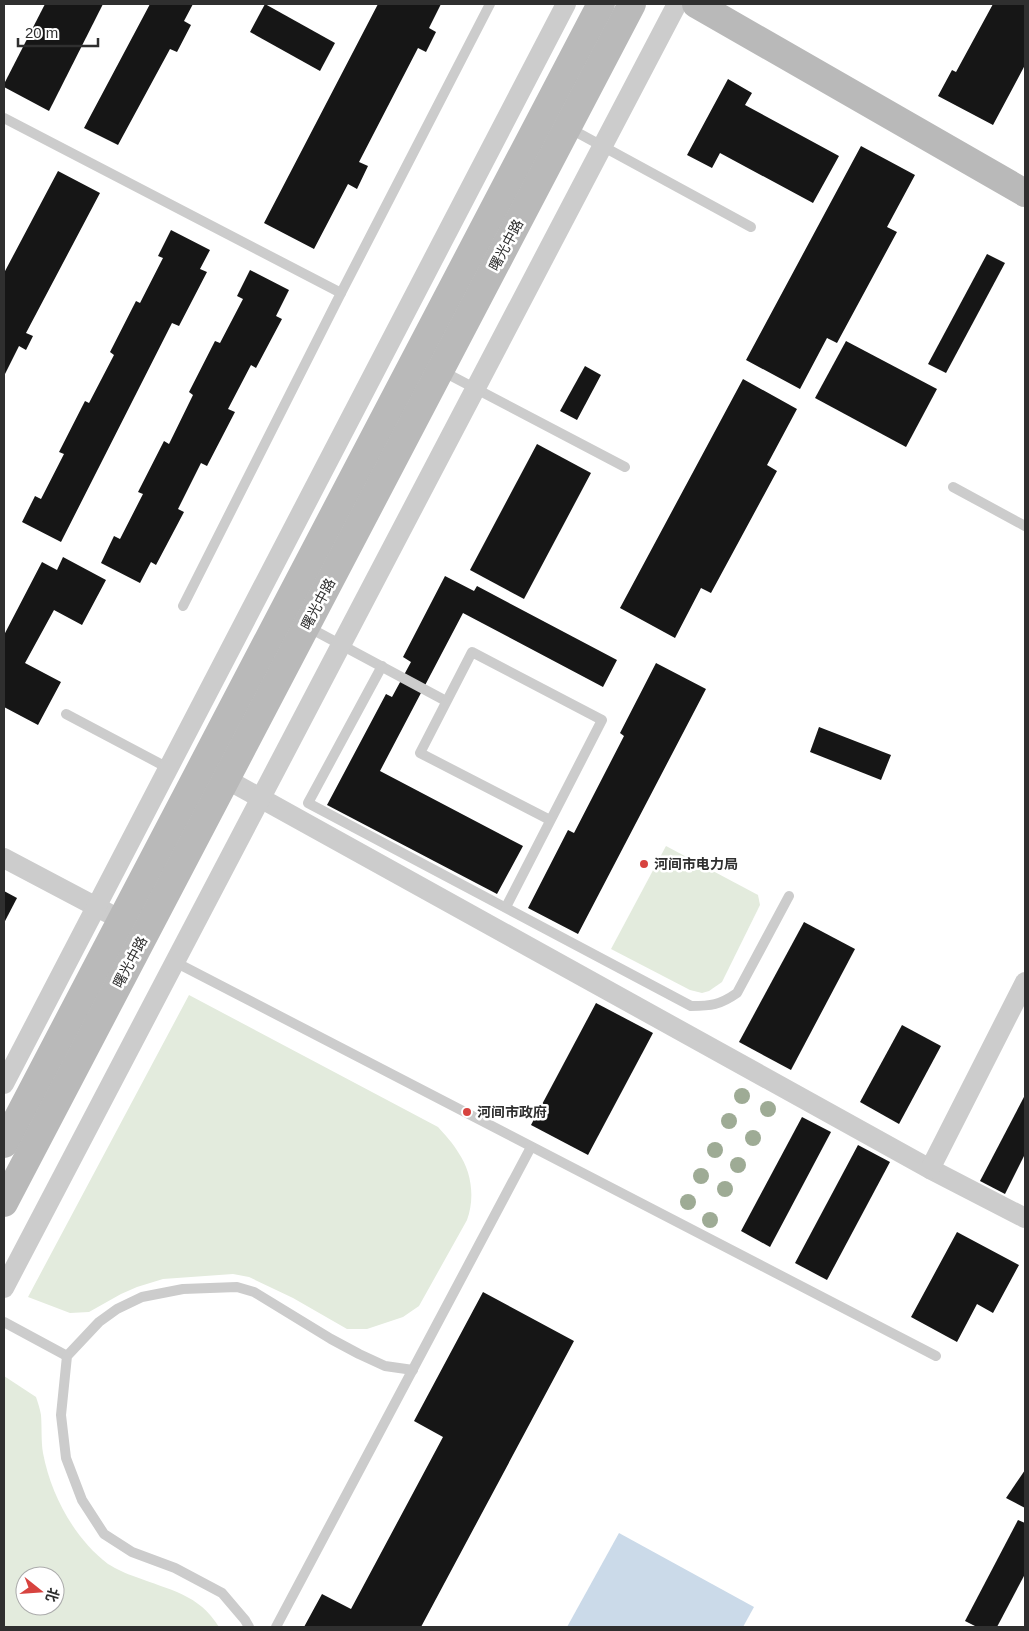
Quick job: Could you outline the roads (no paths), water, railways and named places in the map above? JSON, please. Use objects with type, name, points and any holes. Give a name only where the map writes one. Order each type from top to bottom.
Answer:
[{"type":"main road","name":"曙光中路","points":[[4,1144],[601,4]]},
{"type":"main road","name":"曙光中路","points":[[4,1203],[632,4]]},
{"type":"main road","points":[[696,4],[1025,193]]},
{"type":"street","points":[[4,1084],[566,4]]},
{"type":"street","points":[[4,1288],[677,4]]},
{"type":"street","points":[[226,779],[930,1169],[1025,1218]]},
{"type":"street","points":[[4,858],[121,920]]},
{"type":"street","points":[[930,1169],[1020,1005],[1025,982]]},
{"type":"lane","points":[[183,606],[490,4]]},
{"type":"lane","points":[[4,118],[342,292]]},
{"type":"lane","points":[[568,127],[751,227]]},
{"type":"lane","points":[[441,370],[625,467]]},
{"type":"lane","points":[[953,488],[1025,526]]},
{"type":"lane","points":[[306,626],[446,701]]},
{"type":"lane","points":[[506,907],[602,720],[472,652],[420,753],[550,820]]},
{"type":"lane","points":[[382,666],[308,803],[692,1006],[711,1006],[726,1001],[737,993],[789,896]]},
{"type":"lane","points":[[66,714],[168,768]]},
{"type":"lane","points":[[175,962],[936,1356]]},
{"type":"lane","points":[[276,1627],[532,1147]]},
{"type":"lane","points":[[249,1627],[222,1593],[175,1568],[132,1552],[104,1534],[82,1500],[66,1458],[61,1415],[67,1356],[99,1322],[117,1309],[142,1297],[184,1288],[237,1287],[254,1292],[359,1354],[386,1366],[413,1370]]},
{"type":"lane","points":[[4,1322],[67,1356]]},
{"type":"water","points":[[619,1533],[754,1607],[743,1627],[567,1627]]},
{"type":"place","name":"河间市电力局","points":[[644,864]]},
{"type":"place","name":"河间市政府","points":[[467,1112]]}]
